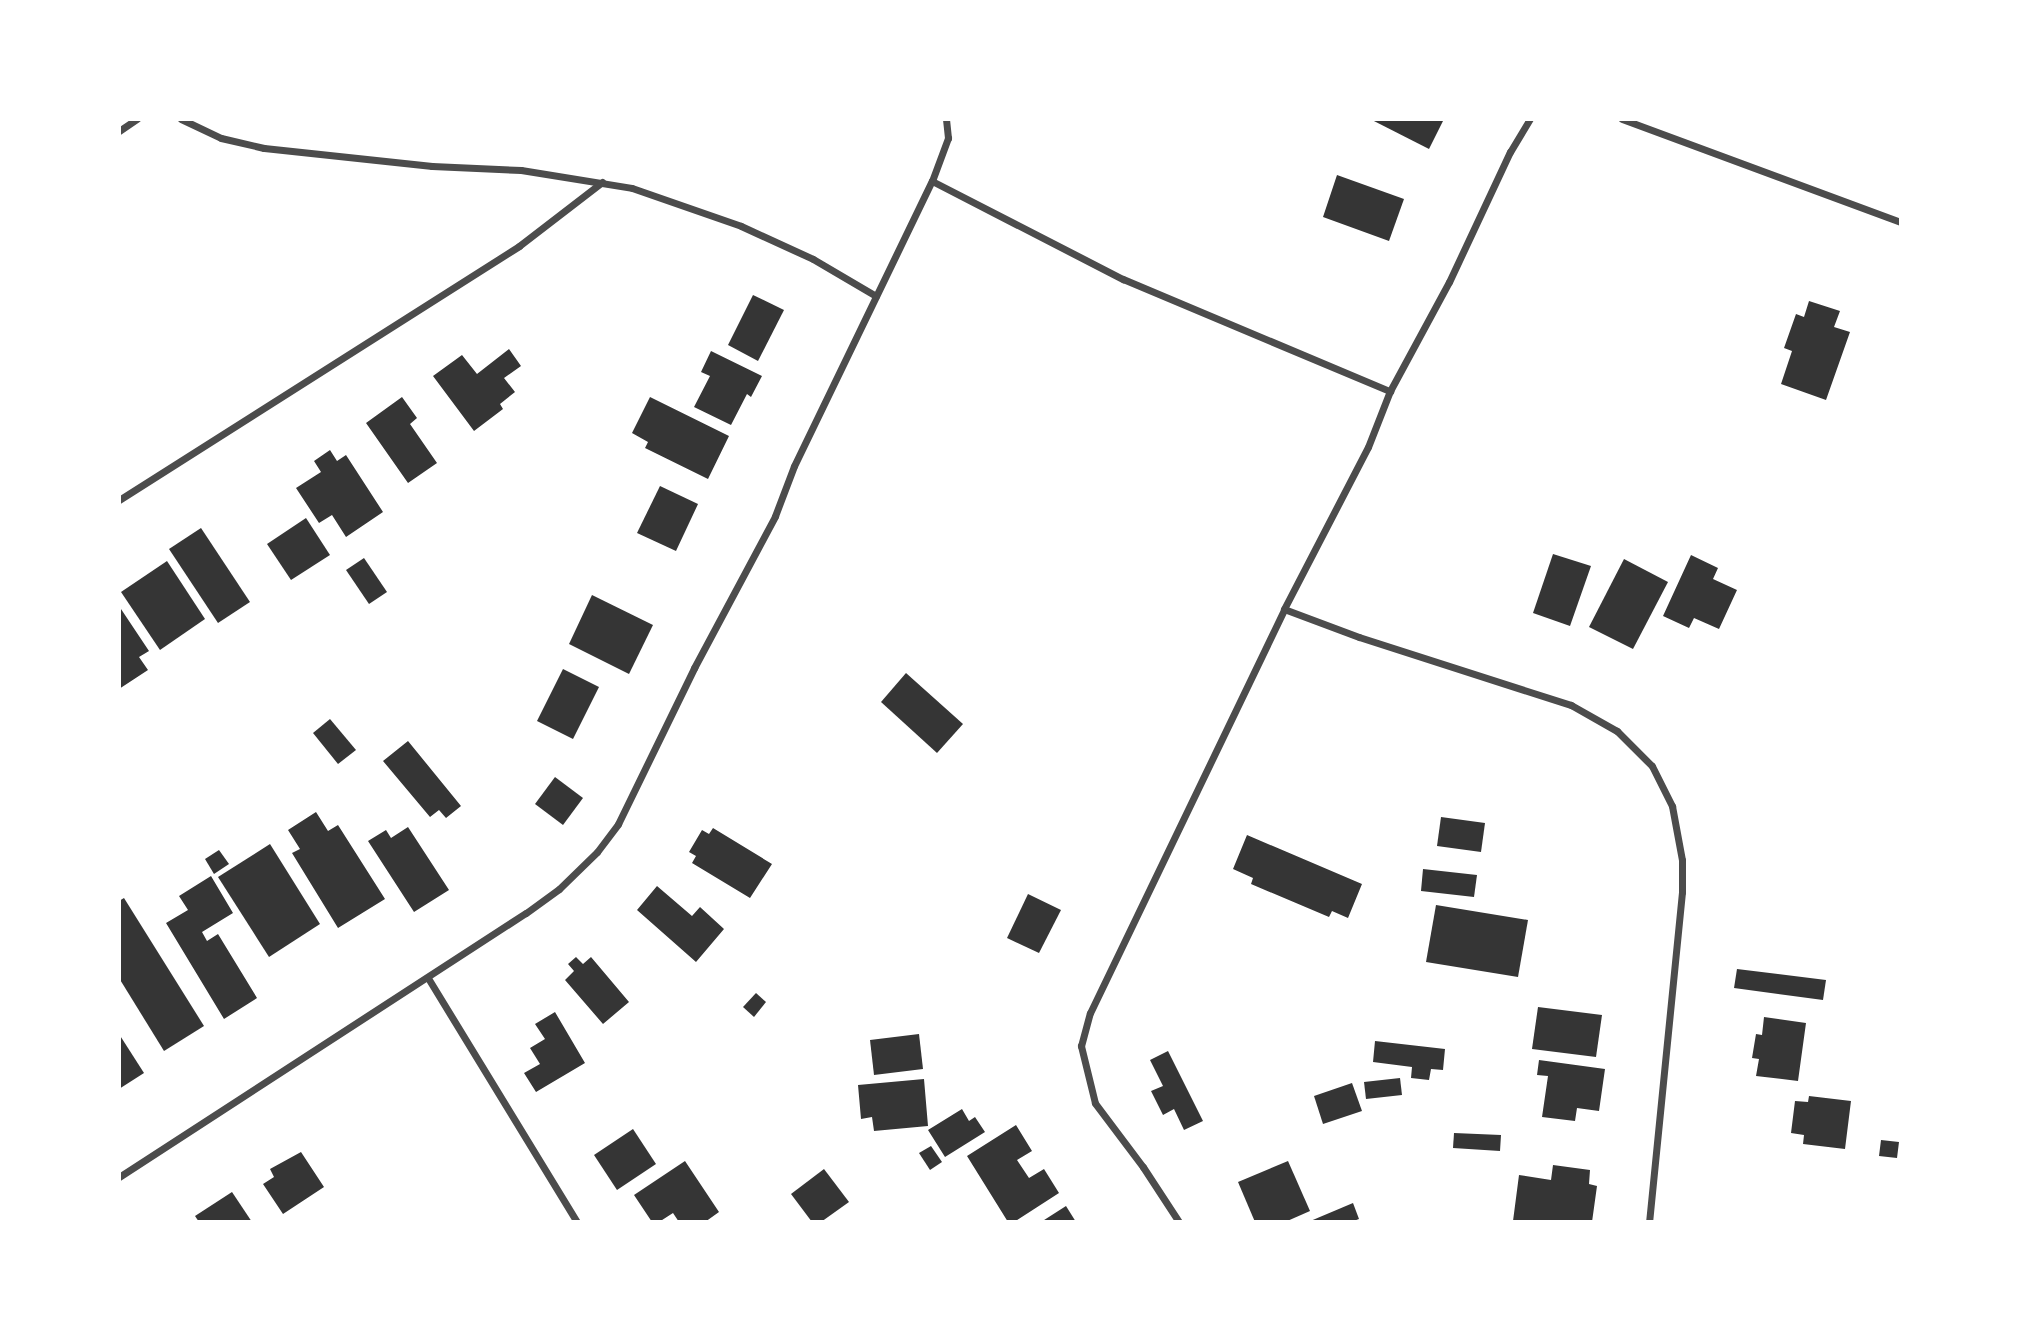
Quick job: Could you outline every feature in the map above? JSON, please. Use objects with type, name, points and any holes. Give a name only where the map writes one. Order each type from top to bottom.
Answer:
[{"type":"street","points":[[119,131],[137,119]]},
{"type":"street","points":[[181,119],[221,138],[278,150],[432,166],[521,170],[602,182],[662,198],[741,226],[813,259],[876,296]]},
{"type":"street","points":[[119,1177],[428,978],[559,889],[597,852],[618,824],[694,668],[775,516],[794,466],[932,181],[948,138],[946,119]]},
{"type":"street","points":[[1179,1222],[1143,1167],[1095,1103],[1081,1046],[1090,1013],[1283,609],[1368,447],[1390,391],[1449,282],[1510,152],[1530,119]]},
{"type":"street","points":[[1622,119],[1901,222]]},
{"type":"street","points":[[932,181],[1123,279],[1390,391]]},
{"type":"street","points":[[119,500],[519,246],[602,182]]},
{"type":"street","points":[[1283,609],[1359,637],[1571,705],[1617,731],[1651,766],[1672,806],[1682,860],[1682,892],[1649,1222]]},
{"type":"street","points":[[428,978],[456,1029],[577,1222]]},
{"type":"building","points":[[1370,119],[1444,119],[1429,149]]},
{"type":"building","points":[[1337,175],[1404,199],[1389,241],[1323,217]]},
{"type":"building","points":[[753,295],[784,310],[758,361],[728,345]]},
{"type":"building","points":[[1809,301],[1840,311],[1834,327],[1850,332],[1826,400],[1781,384],[1792,351],[1784,348],[1796,314],[1804,317]]},
{"type":"building","points":[[509,349],[521,366],[504,378],[515,392],[500,404],[503,409],[474,431],[433,376],[462,355],[477,374]]},
{"type":"building","points":[[711,351],[762,376],[751,397],[747,394],[731,425],[694,407],[710,376],[701,372]]},
{"type":"building","points":[[402,397],[417,418],[410,424],[437,463],[408,483],[366,423]]},
{"type":"building","points":[[650,397],[729,436],[708,479],[645,448],[648,442],[632,433]]},
{"type":"building","points":[[330,450],[337,461],[346,455],[383,512],[346,537],[332,515],[319,523],[296,488],[321,472],[314,461]]},
{"type":"building","points":[[660,486],[698,504],[676,551],[637,533]]},
{"type":"building","points":[[306,518],[330,555],[291,580],[267,544]]},
{"type":"building","points":[[201,528],[250,602],[218,623],[169,549]]},
{"type":"building","points":[[1553,554],[1591,566],[1570,626],[1533,613]]},
{"type":"building","points":[[1691,555],[1718,568],[1713,579],[1737,590],[1719,629],[1694,618],[1689,628],[1663,616]]},
{"type":"building","points":[[364,558],[387,592],[369,604],[346,570]]},
{"type":"building","points":[[1624,559],[1668,582],[1633,649],[1589,627]]},
{"type":"building","points":[[167,561],[205,619],[160,650],[121,592]]},
{"type":"building","points":[[592,595],[653,625],[629,674],[569,644]]},
{"type":"building","points":[[119,606],[149,651],[139,657],[148,670],[119,689]]},
{"type":"building","points":[[563,669],[599,687],[573,739],[537,721]]},
{"type":"building","points":[[906,673],[963,724],[937,753],[881,702]]},
{"type":"building","points":[[330,719],[356,750],[338,764],[313,733]]},
{"type":"building","points":[[408,741],[461,806],[446,818],[439,810],[430,817],[383,761]]},
{"type":"building","points":[[555,777],[583,798],[563,825],[535,804]]},
{"type":"building","points":[[316,812],[328,831],[338,825],[385,899],[338,928],[292,853],[300,849],[288,830]]},
{"type":"building","points":[[1441,817],[1485,823],[1481,852],[1437,846]]},
{"type":"building","points":[[408,827],[449,890],[414,912],[368,841],[386,830],[391,838]]},
{"type":"building","points":[[713,828],[772,864],[750,898],[692,863],[696,856],[689,852],[702,830],[709,834]]},
{"type":"building","points":[[1247,835],[1362,884],[1348,918],[1332,911],[1329,917],[1251,884],[1253,878],[1233,869]]},
{"type":"building","points":[[270,844],[320,924],[269,957],[218,877]]},
{"type":"building","points":[[219,850],[229,864],[214,874],[205,859]]},
{"type":"building","points":[[1423,869],[1477,875],[1474,897],[1421,891]]},
{"type":"building","points":[[211,876],[233,913],[202,932],[207,941],[218,934],[257,998],[224,1019],[166,923],[188,910],[179,896]]},
{"type":"building","points":[[657,886],[692,916],[700,907],[724,929],[696,962],[637,910]]},
{"type":"building","points":[[1028,894],[1061,910],[1039,953],[1007,938]]},
{"type":"building","points":[[124,898],[204,1026],[164,1051],[119,978],[119,901]]},
{"type":"building","points":[[1436,905],[1528,920],[1518,977],[1426,962]]},
{"type":"building","points":[[576,957],[583,964],[591,957],[629,1002],[603,1024],[565,980],[574,971],[568,964]]},
{"type":"building","points":[[1737,969],[1826,980],[1823,1000],[1734,988]]},
{"type":"building","points":[[756,993],[766,1002],[754,1017],[743,1007]]},
{"type":"building","points":[[1538,1007],[1602,1015],[1596,1057],[1532,1049]]},
{"type":"building","points":[[555,1012],[585,1063],[536,1092],[524,1073],[540,1064],[530,1048],[545,1039],[535,1024]]},
{"type":"building","points":[[1764,1017],[1806,1023],[1798,1081],[1756,1076],[1759,1059],[1752,1058],[1756,1034],[1762,1035]]},
{"type":"building","points":[[119,1034],[144,1073],[119,1089]]},
{"type":"building","points":[[919,1034],[923,1069],[874,1075],[870,1040]]},
{"type":"building","points":[[1375,1041],[1445,1049],[1443,1070],[1431,1069],[1429,1080],[1411,1078],[1412,1067],[1373,1062]]},
{"type":"building","points":[[1168,1051],[1203,1121],[1184,1130],[1174,1109],[1163,1115],[1151,1091],[1163,1086],[1150,1060]]},
{"type":"building","points":[[1539,1060],[1605,1069],[1599,1111],[1577,1108],[1575,1121],[1542,1117],[1548,1076],[1537,1075]]},
{"type":"building","points":[[1400,1078],[1402,1095],[1366,1099],[1364,1082]]},
{"type":"building","points":[[924,1079],[928,1126],[874,1131],[872,1117],[861,1119],[858,1085]]},
{"type":"building","points":[[1352,1083],[1362,1111],[1323,1124],[1314,1096]]},
{"type":"building","points":[[1809,1096],[1851,1101],[1845,1149],[1803,1144],[1804,1135],[1791,1133],[1795,1101],[1808,1102]]},
{"type":"building","points":[[962,1109],[969,1121],[975,1117],[985,1132],[945,1157],[928,1130]]},
{"type":"building","points":[[1016,1125],[1032,1151],[1017,1160],[1029,1178],[1044,1169],[1059,1193],[1014,1222],[1008,1222],[967,1156]]},
{"type":"building","points":[[633,1129],[656,1164],[617,1190],[594,1155]]},
{"type":"building","points":[[1454,1133],[1501,1135],[1500,1151],[1453,1148]]},
{"type":"building","points":[[1881,1140],[1899,1142],[1897,1158],[1879,1156]]},
{"type":"building","points":[[931,1146],[942,1162],[930,1170],[919,1153]]},
{"type":"building","points":[[301,1152],[324,1187],[283,1214],[263,1184],[274,1177],[270,1169]]},
{"type":"building","points":[[685,1161],[719,1212],[705,1222],[679,1222],[673,1213],[659,1222],[652,1222],[634,1195]]},
{"type":"building","points":[[1288,1161],[1310,1211],[1285,1222],[1255,1222],[1238,1182]]},
{"type":"building","points":[[1553,1165],[1590,1170],[1589,1184],[1597,1186],[1592,1222],[1513,1221],[1519,1175],[1551,1180]]},
{"type":"building","points":[[824,1169],[849,1202],[821,1222],[812,1222],[791,1194]]},
{"type":"building","points":[[232,1192],[252,1222],[199,1222],[195,1216]]},
{"type":"building","points":[[1353,1203],[1359,1219],[1351,1222],[1308,1222]]},
{"type":"building","points":[[1066,1206],[1076,1222],[1041,1222]]}]
